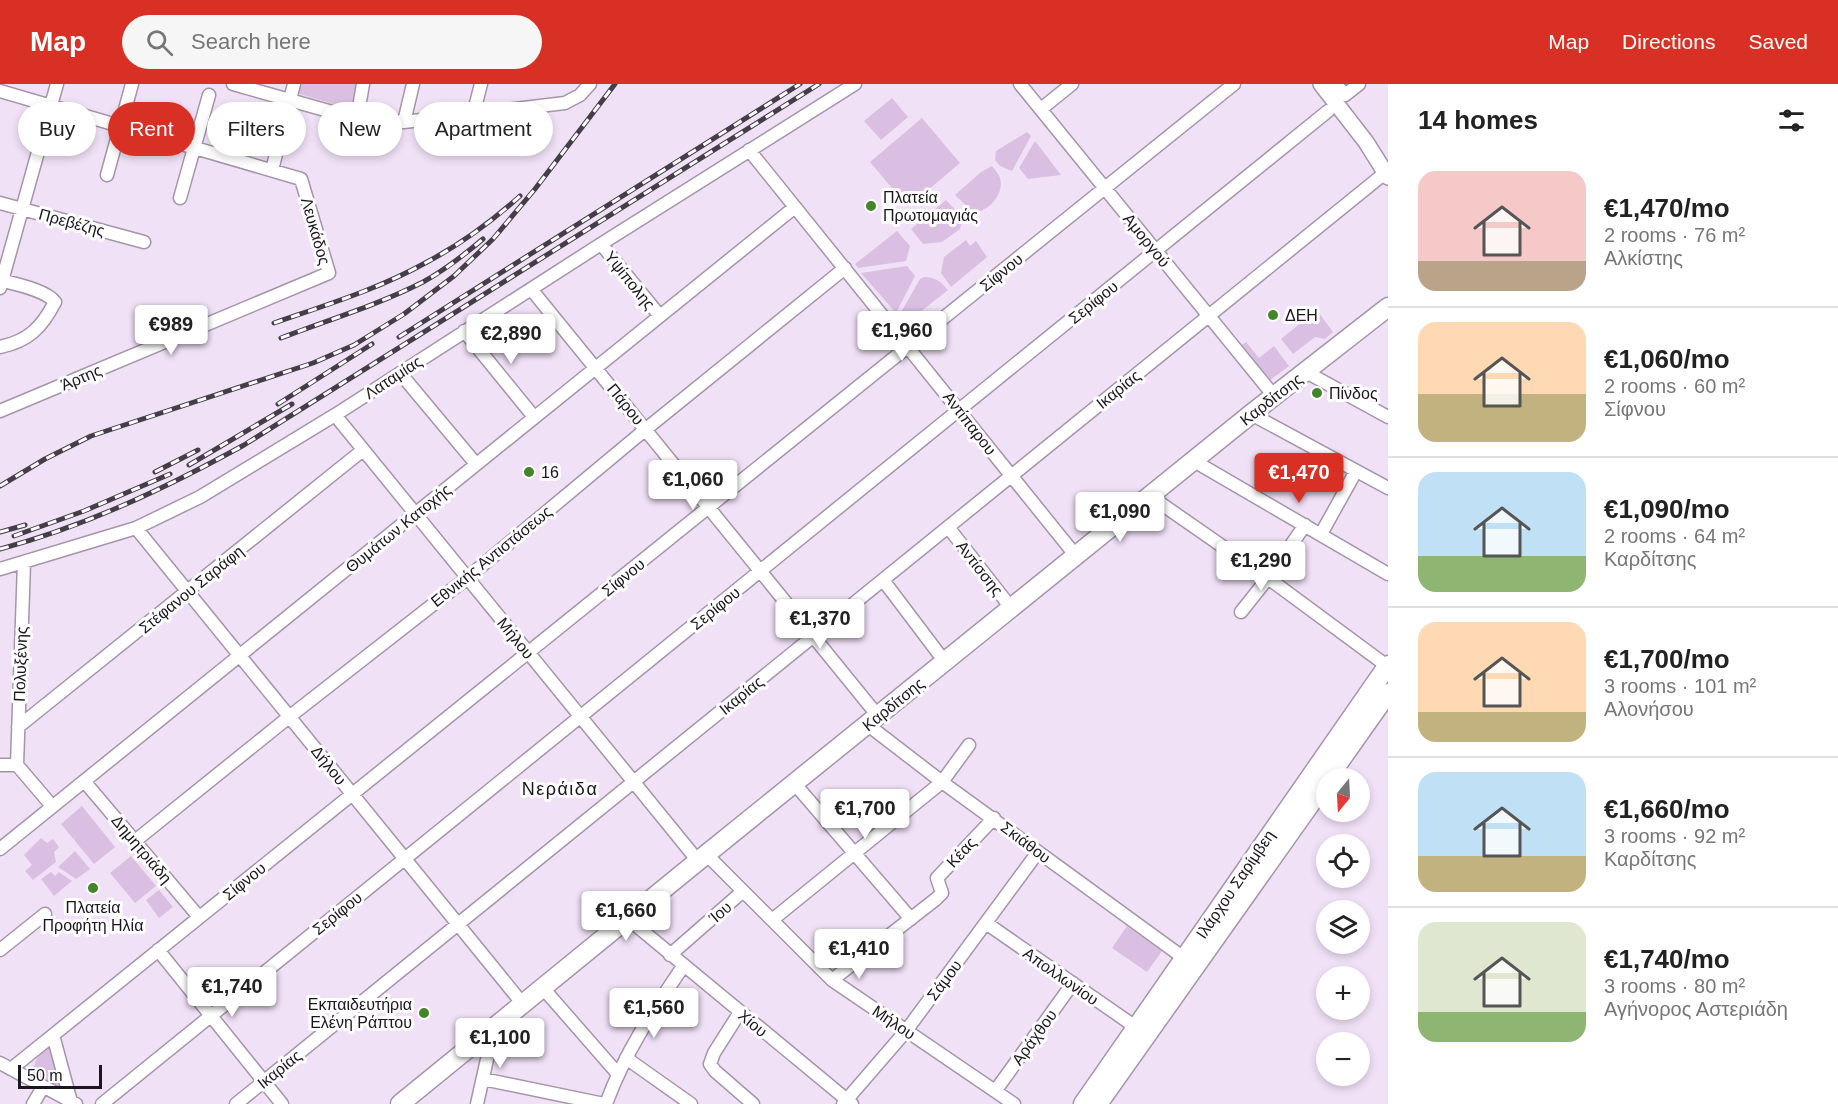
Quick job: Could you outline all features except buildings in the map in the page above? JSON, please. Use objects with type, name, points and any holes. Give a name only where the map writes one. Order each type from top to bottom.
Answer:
[{"type":"main road","name":"Καρδίτσης","points":[[400,1104],[1251,414],[1388,307]]},
{"type":"main road","name":"Ιλάρχου Σαρίμβεη","points":[[1098,1104],[1388,666]]},
{"type":"main road","name":"Ιλάρχου Σαρίμβεη","points":[[1335,768],[1388,693]]},
{"type":"main road","name":"Ιλάρχου Σαρίμβεη","points":[[1083,1104],[1137,1028],[1191,963],[1316,795]]},
{"type":"street","points":[[52,102],[57,84]]},
{"type":"street","points":[[127,102],[132,84]]},
{"type":"street","points":[[232,84],[318,108]]},
{"type":"street","points":[[272,170],[294,84]]},
{"type":"street","points":[[360,102],[363,84]]},
{"type":"street","points":[[413,84],[404,122],[414,121]]},
{"type":"street","points":[[476,102],[481,84]]},
{"type":"street","points":[[553,105],[565,103],[580,95],[590,84]]},
{"type":"street","name":"Λαταμίας","points":[[0,568],[24,563],[136,528],[200,497],[335,415],[855,84]]},
{"type":"street","name":"Αμοργού","points":[[1020,84],[1274,396]]},
{"type":"street","points":[[1041,109],[1072,84]]},
{"type":"street","name":"Σίφνου","points":[[5,1066],[52,1035],[1234,84]]},
{"type":"street","points":[[1321,84],[1387,170]]},
{"type":"street","points":[[1336,84],[1346,95],[1359,84]]},
{"type":"street","name":"Λευκάδος","points":[[0,91],[37,102]]},
{"type":"street","points":[[195,144],[209,95]]},
{"type":"street","name":"Σερίφου","points":[[102,1104],[1328,111]]},
{"type":"street","name":"Λευκάδος","points":[[195,147],[301,179],[329,273]]},
{"type":"street","name":"Αντίπαρου","points":[[749,150],[960,409],[1076,556]]},
{"type":"street","points":[[0,347],[35,333],[55,302],[44,294],[1,283],[37,156]]},
{"type":"street","points":[[106,174],[111,156]]},
{"type":"street","points":[[180,198],[192,156]]},
{"type":"street","name":"Ικαρίας","points":[[236,1104],[1387,170]]},
{"type":"street","name":"Πρεβέζης","points":[[0,203],[144,242]]},
{"type":"street","name":"Θυμάτων Κατοχής","points":[[2,845],[795,207]]},
{"type":"street","name":"Υψίπολης","points":[[601,244],[660,316]]},
{"type":"street","name":"Εθνικής Αντιστάσεως","points":[[135,841],[467,578],[845,268]]},
{"type":"street","name":"Άρτης","points":[[0,411],[329,273]]},
{"type":"street","name":"Πάρου","points":[[531,289],[814,636],[873,720]]},
{"type":"street","points":[[464,332],[534,417]]},
{"type":"street","points":[[1306,372],[1388,417]]},
{"type":"street","points":[[400,373],[476,464]]},
{"type":"street","points":[[1251,414],[1388,488]]},
{"type":"street","name":"Μήλου","points":[[335,415],[633,782],[702,857],[772,920],[832,980],[1014,1104]]},
{"type":"street","name":"Στέφανου Σαράφη","points":[[18,727],[363,450]]},
{"type":"street","points":[[1194,460],[1388,574]]},
{"type":"street","points":[[1321,534],[1356,471]]},
{"type":"street","points":[[1150,496],[1268,578],[1388,666]]},
{"type":"street","points":[[1241,612],[1305,525]]},
{"type":"street","name":"Αντίσσης","points":[[948,527],[1012,609]]},
{"type":"street","name":"Δήλου","points":[[136,528],[522,1003]]},
{"type":"street","name":"Πολυξένης","points":[[17,765],[24,563]]},
{"type":"street","points":[[883,580],[945,662]]},
{"type":"street","name":"Σκιάθου","points":[[873,720],[942,782],[1191,963]]},
{"type":"street","points":[[772,920],[942,782],[969,745]]},
{"type":"street","points":[[0,765],[17,765],[52,806]]},
{"type":"street","name":"Δημητριάδη","points":[[84,781],[199,917]]},
{"type":"street","points":[[794,783],[911,919]]},
{"type":"street","name":"Κέας","points":[[832,980],[942,892],[938,878],[994,818]]},
{"type":"street","name":"Σάμου","points":[[848,1103],[906,1031],[1038,852]]},
{"type":"street","name":"Ίου","points":[[670,955],[742,892]]},
{"type":"street","points":[[0,950],[45,914]]},
{"type":"street","name":"Χίου","points":[[627,918],[848,1103]]},
{"type":"street","name":"Απολλωνίου","points":[[986,923],[1137,1028]]},
{"type":"street","points":[[158,950],[282,1104]]},
{"type":"street","points":[[483,1079],[605,1104],[626,1058],[657,1004],[684,965]]},
{"type":"street","name":"Αράχθου","points":[[996,1090],[1072,983]]},
{"type":"street","points":[[542,987],[618,1074]]},
{"type":"street","points":[[740,1012],[714,1053],[710,1064],[753,1104]]},
{"type":"street","points":[[477,1104],[494,1028]]},
{"type":"street","points":[[52,1035],[73,1103]]},
{"type":"street","points":[[626,1058],[691,1104]]},
{"type":"street","points":[[5,1066],[73,1103]]},
{"type":"street","points":[[33,1104],[43,1087]]},
{"type":"shaded area","points":[[299,84],[359,84],[356,102],[327,102],[296,93]]},
{"type":"shaded area","points":[[892,98],[908,117],[881,140],[864,121]]},
{"type":"shaded area","points":[[922,118],[960,163],[908,207],[870,162]]},
{"type":"shaded area","points":[[1027,132],[1031,136],[1012,171],[1000,166],[995,160],[996,151]]},
{"type":"shaded area","points":[[1035,141],[1061,175],[1028,179],[1019,168]]},
{"type":"shaded area","points":[[992,166],[1000,178],[998,196],[989,206],[973,212],[955,195],[981,172]]},
{"type":"shaded area","points":[[946,200],[963,218],[960,229],[942,242],[923,244],[911,229]]},
{"type":"shaded area","points":[[897,231],[910,246],[906,261],[858,268],[855,264]]},
{"type":"shaded area","points":[[966,240],[970,246],[976,241],[987,257],[951,287],[941,273],[944,257]]},
{"type":"shaded area","points":[[907,266],[915,276],[896,313],[861,273]]},
{"type":"shaded area","points":[[924,277],[938,280],[948,290],[905,324],[899,316],[920,279]]},
{"type":"shaded area","points":[[1317,310],[1333,332],[1325,339],[1315,337],[1293,354],[1281,339]]},
{"type":"shaded area","points":[[1246,342],[1259,358],[1274,346],[1289,366],[1269,381],[1242,345]]},
{"type":"shaded area","points":[[82,806],[115,847],[94,864],[61,824]]},
{"type":"shaded area","points":[[41,838],[47,843],[53,839],[59,847],[54,852],[56,862],[33,880],[25,871],[32,865],[24,855]]},
{"type":"shaded area","points":[[75,851],[90,869],[76,879],[58,867]]},
{"type":"shaded area","points":[[131,856],[156,886],[135,903],[110,873]]},
{"type":"shaded area","points":[[51,872],[55,876],[59,872],[72,881],[54,896],[41,879]]},
{"type":"shaded area","points":[[159,890],[173,907],[159,918],[146,900]]},
{"type":"shaded area","points":[[1127,926],[1162,951],[1147,972],[1112,948]]},
{"type":"shaded area","points":[[51,1045],[63,1089],[34,1070],[37,1058]]},
{"type":"railway","points":[[0,486],[45,459],[91,436],[313,363],[354,345],[404,314],[454,276],[493,239],[535,189],[615,84]]},
{"type":"railway","points":[[399,337],[800,84]]},
{"type":"railway","points":[[0,549],[63,529],[125,504],[244,445],[819,84]]},
{"type":"railway","points":[[274,323],[352,296],[409,272],[464,240],[520,196]]},
{"type":"railway","points":[[281,338],[371,305],[423,282],[454,262],[483,239]]},
{"type":"railway","points":[[278,404],[372,344]]},
{"type":"railway","points":[[189,465],[292,404]]},
{"type":"railway","points":[[155,472],[198,450]]},
{"type":"railway","points":[[14,536],[84,511],[170,474]]},
{"type":"railway","points":[[0,532],[25,525]]},
{"type":"place","name":"Πλατεία Πρωτομαγιάς","points":[[871,206]]},
{"type":"place","name":"ΔΕΗ","points":[[1273,315]]},
{"type":"place","name":"Πίνδος","points":[[1317,393]]},
{"type":"place","name":"16","points":[[529,472]]},
{"type":"place","name":"Πλατεία Προφήτη Ηλία","points":[[93,888]]},
{"type":"place","name":"Εκπαιδευτήρια Ελένη Ράπτου","points":[[424,1013]]},
{"type":"district","name":"Νεράιδα","points":[[560,789]]}]
